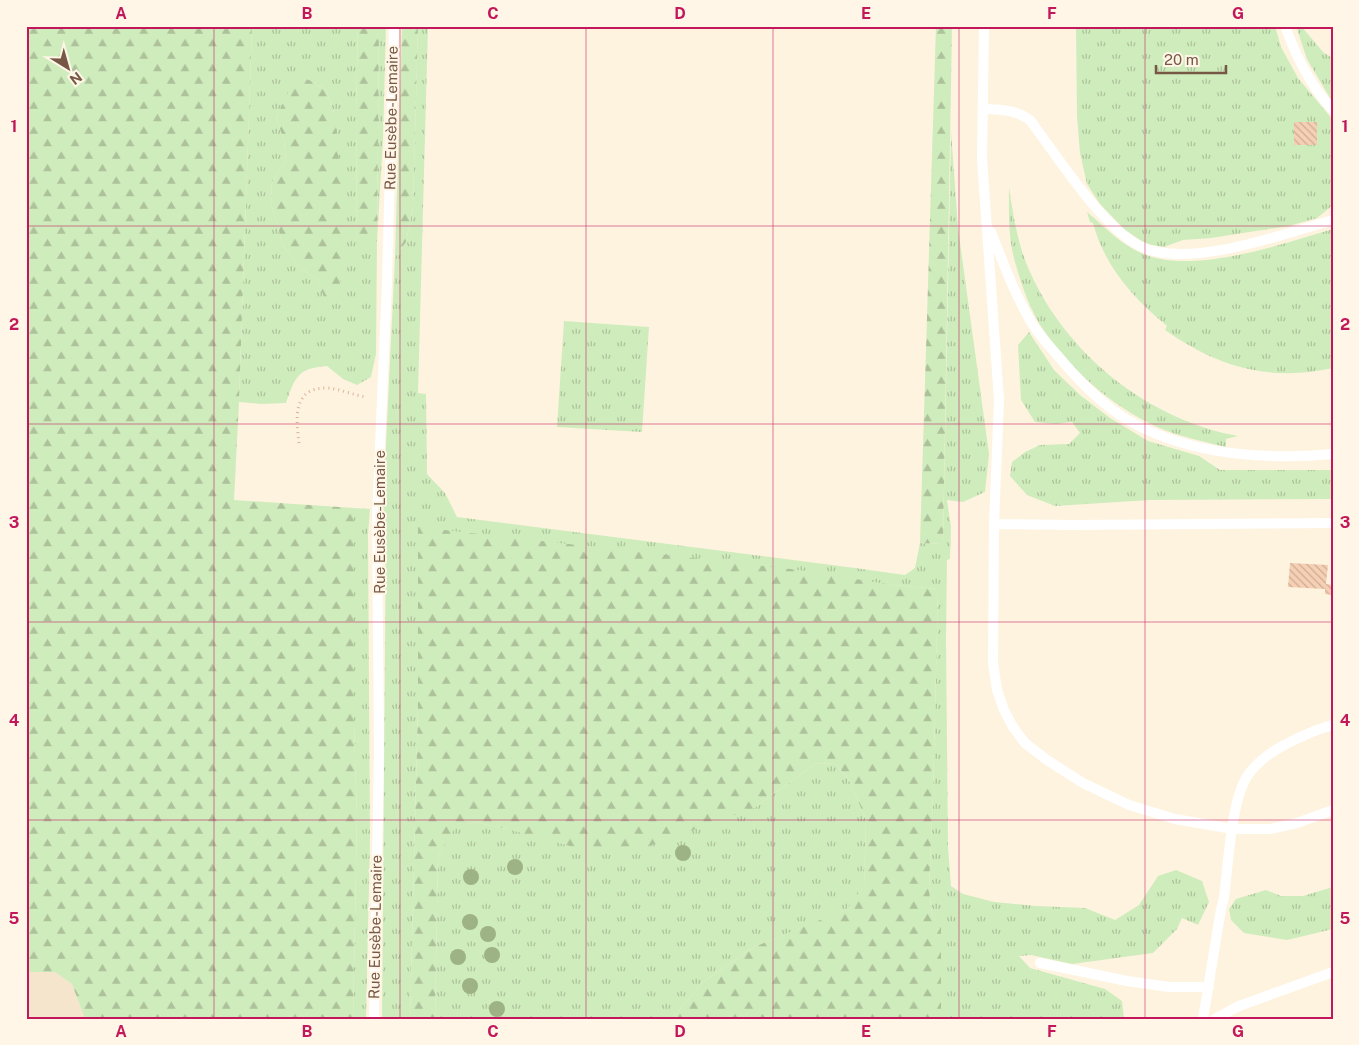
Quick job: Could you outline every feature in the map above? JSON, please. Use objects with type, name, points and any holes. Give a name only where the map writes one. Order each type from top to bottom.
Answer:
[{"type":"lane","name":"Rue Eusèbe-Lemaire","points":[[374,1019],[378,753],[377,518],[387,280],[394,26]]},
{"type":"lane","points":[[984,26],[982,159],[999,400],[994,524],[993,663],[997,690],[1004,710],[1021,738],[1047,760],[1076,778],[1129,805],[1175,820],[1233,829],[1270,828],[1298,823],[1333,810]]},
{"type":"lane","points":[[1286,26],[1298,56],[1314,86],[1333,110]]},
{"type":"lane","points":[[983,109],[1019,112],[1030,120],[1102,214],[1121,233],[1139,246],[1159,253],[1180,255],[1226,249],[1333,220]]},
{"type":"lane","points":[[987,221],[1018,296],[1032,324],[1065,365],[1096,397],[1126,419],[1158,434],[1195,447],[1233,453],[1303,456],[1333,454]]},
{"type":"lane","points":[[994,524],[1333,523]]},
{"type":"lane","points":[[1203,1019],[1224,898],[1236,801],[1247,775],[1263,758],[1276,749],[1318,728],[1333,724]]},
{"type":"lane","points":[[1040,962],[1127,981],[1169,987],[1209,987]]},
{"type":"lane","points":[[1214,1019],[1239,1006],[1333,972]]},
{"type":"path","points":[[299,443],[296,416],[301,399],[311,390],[328,388],[381,399]]},
{"type":"shaded area","points":[[26,972],[55,972],[72,984],[85,1019],[26,1019]]},
{"type":"green space","points":[[26,26],[252,26],[234,500],[354,508],[354,725],[357,817],[353,1019],[85,1019],[72,984],[55,972],[26,972]]},
{"type":"green space","points":[[252,26],[358,26],[356,114],[357,245],[377,240],[379,26],[386,26],[383,140],[377,241],[376,354],[371,377],[357,385],[343,379],[327,366],[317,367],[303,372],[299,376],[292,387],[286,403],[261,404],[239,402]],"holes":[[[305,78],[326,90],[334,112],[326,302],[318,280],[299,267],[283,245],[271,203],[272,182],[286,160],[284,141],[276,117],[286,98]]]},
{"type":"green space","points":[[358,26],[379,26],[377,241],[357,246],[356,114]]},
{"type":"green space","points":[[402,26],[418,26],[413,207],[406,242],[395,257]]},
{"type":"green space","points":[[418,26],[428,26],[418,393],[426,394],[427,474],[445,493],[457,517],[905,575],[915,568],[920,543],[943,544],[951,131],[958,228],[989,454],[985,492],[963,502],[947,500],[951,527],[950,559],[947,560],[946,638],[948,847],[951,886],[963,894],[994,902],[1085,908],[1115,920],[1139,905],[1158,876],[1176,870],[1202,881],[1209,902],[1198,925],[1182,918],[1177,929],[1153,953],[1072,964],[1031,955],[1019,956],[1030,968],[1105,989],[1122,1001],[1124,1019],[941,1019],[941,928],[932,915],[929,889],[938,589],[418,528],[418,705],[410,1019],[382,1019],[386,525],[383,506],[395,257],[406,242],[413,207]]},
{"type":"green space","points":[[936,26],[952,26],[943,544],[920,543]]},
{"type":"green space","points":[[1076,26],[1275,26],[1281,47],[1298,78],[1333,120],[1333,205],[1317,218],[1289,226],[1211,238],[1183,240],[1164,247],[1146,244],[1125,230],[1100,204],[1087,184],[1080,153],[1077,116]]},
{"type":"green space","points":[[1296,26],[1301,26],[1324,53],[1333,58],[1333,103],[1307,59]]},
{"type":"green space","points":[[295,78],[305,78],[326,90],[334,112],[341,180],[345,254],[337,297],[326,303],[318,280],[299,267],[283,245],[271,203],[272,182],[286,160],[284,141],[276,117]]},
{"type":"green space","points":[[1009,187],[1016,230],[1022,252],[1046,302],[1066,330],[1089,356],[1114,379],[1143,399],[1173,415],[1205,428],[1238,436],[1226,439],[1226,447],[1189,438],[1149,423],[1099,390],[1057,348],[1045,332],[1031,307],[1015,262],[1010,234]]},
{"type":"green space","points":[[1087,212],[1129,247],[1146,255],[1166,260],[1189,261],[1239,255],[1333,229],[1333,368],[1309,372],[1265,372],[1224,362],[1204,354],[1185,343],[1165,330],[1167,326],[1132,293],[1113,268]]},
{"type":"green space","points":[[564,321],[649,327],[642,432],[557,427]]},
{"type":"green space","points":[[1029,332],[1054,370],[1080,395],[1110,418],[1148,441],[1199,456],[1220,470],[1333,470],[1333,499],[1150,500],[1055,506],[1027,495],[1010,476],[1012,462],[1025,452],[1040,445],[1069,444],[1080,433],[1072,422],[1056,424],[1035,422],[1021,400],[1018,345]]},
{"type":"green space","points":[[354,508],[370,509],[368,534],[370,841],[366,1019],[353,1019],[357,817],[354,725]]},
{"type":"green space","points":[[418,527],[799,570],[893,585],[938,589],[929,889],[932,915],[941,927],[941,1019],[672,1019],[702,983],[754,947],[847,909],[864,886],[866,820],[850,782],[836,764],[817,763],[754,808],[646,847],[581,849],[474,822],[454,829],[438,856],[435,1019],[410,1019],[418,705]]},
{"type":"green space","points":[[817,763],[836,764],[850,782],[866,820],[864,886],[848,909],[754,947],[702,983],[672,1019],[435,1019],[438,856],[453,829],[474,822],[507,829],[754,808]]},
{"type":"green space","points":[[1333,887],[1333,929],[1287,940],[1244,933],[1231,920],[1229,909],[1236,899],[1266,890],[1281,896],[1303,896]]},
{"type":"building","points":[[1294,122],[1317,122],[1317,145],[1294,145]]},
{"type":"building","points":[[1290,563],[1328,565],[1326,584],[1333,585],[1333,595],[1325,594],[1325,589],[1288,587]]}]
